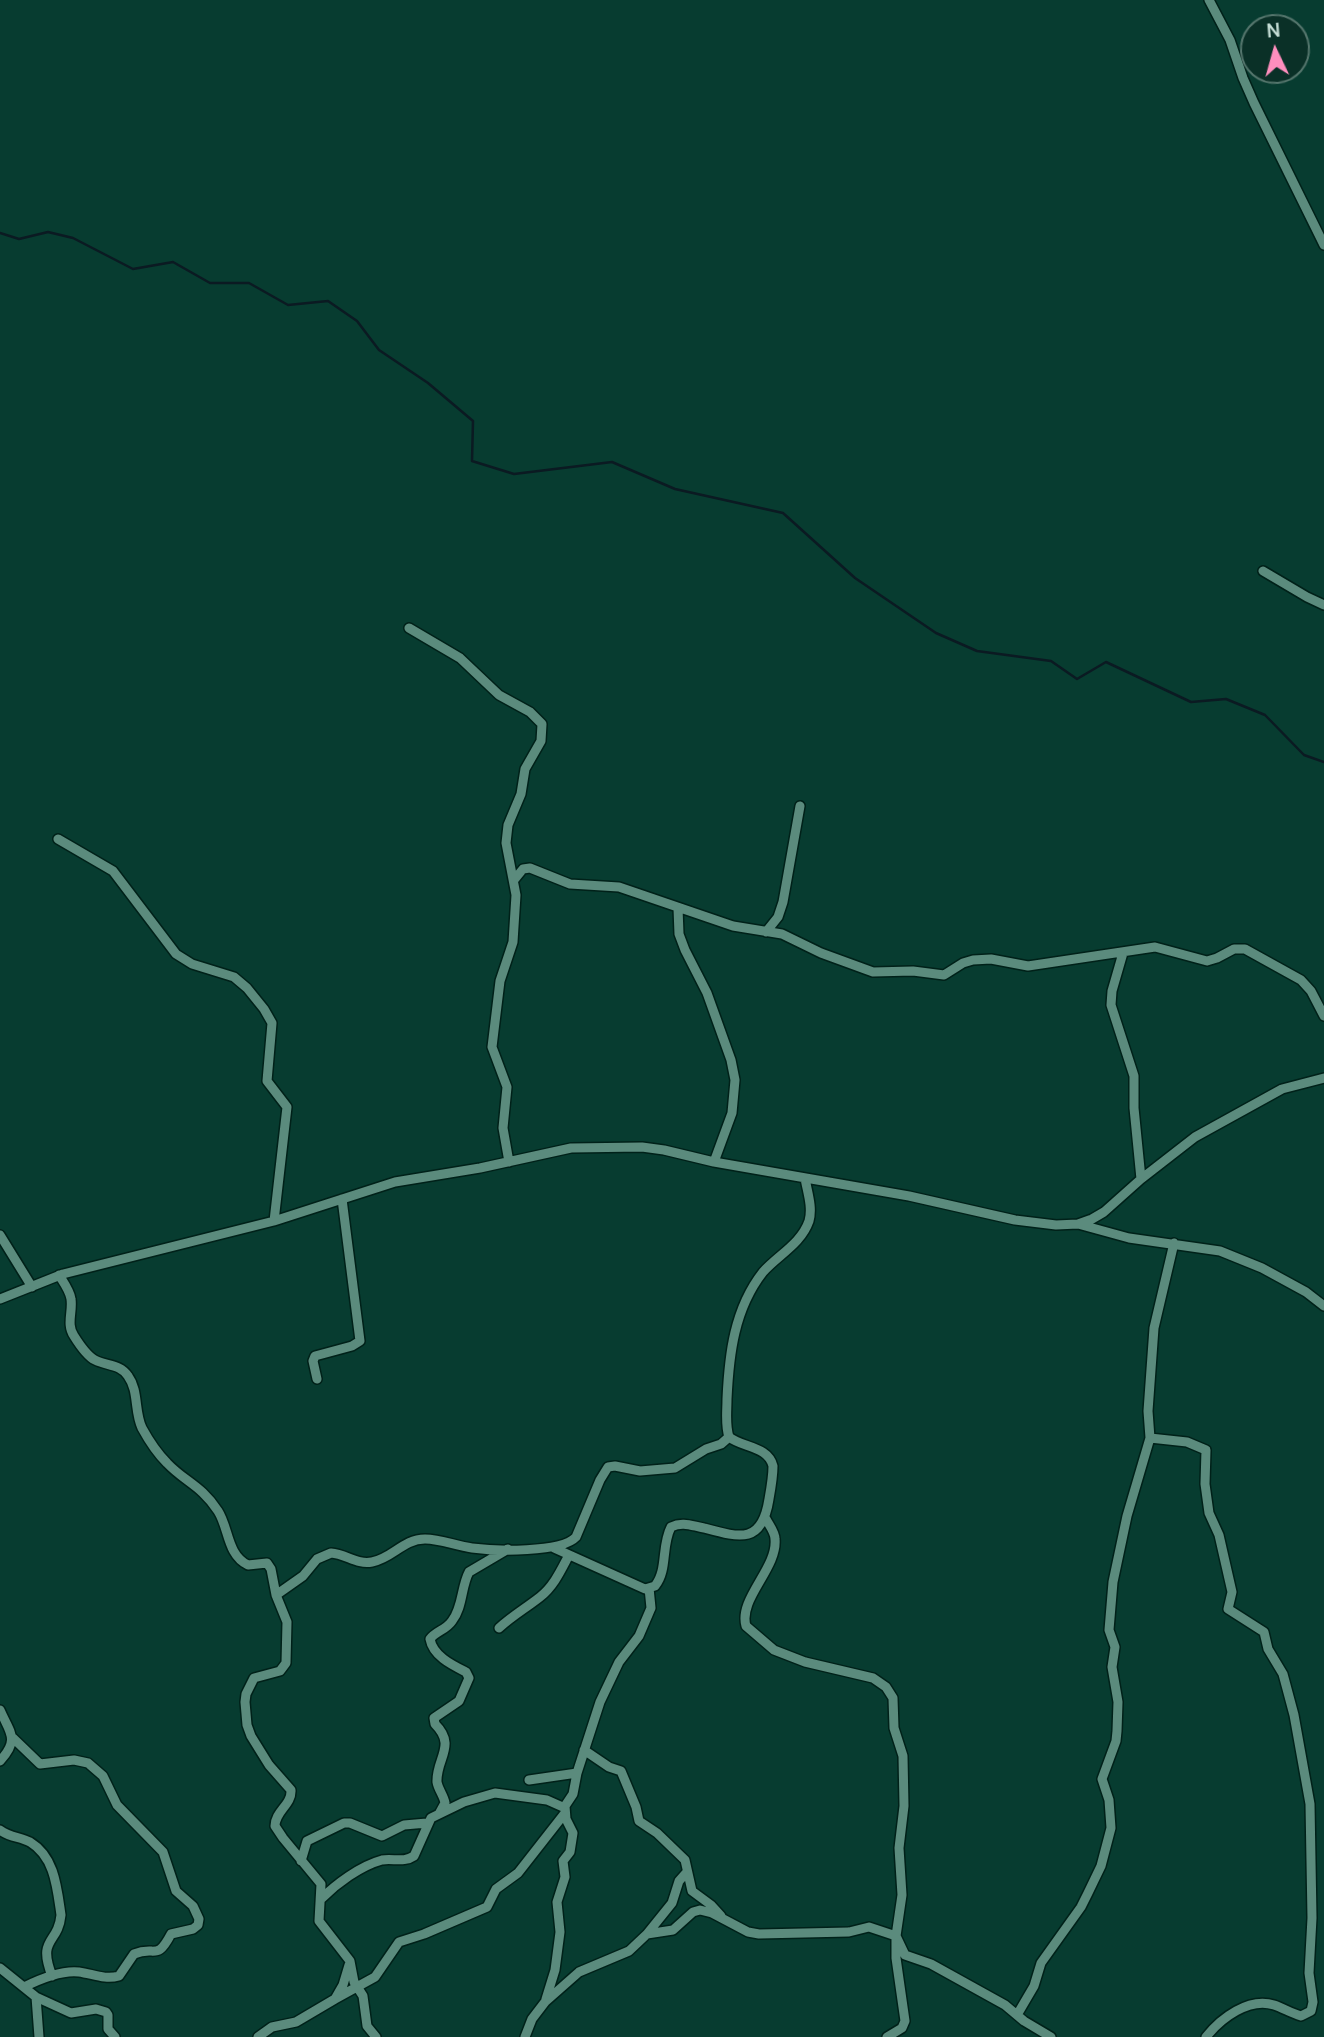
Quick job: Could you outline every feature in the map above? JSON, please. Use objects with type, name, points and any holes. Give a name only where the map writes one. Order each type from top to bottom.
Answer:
[{"type":"street","points":[[1209,0],[1230,40],[1242,78],[1324,245]]},
{"type":"street","points":[[1264,570],[1324,605]]},
{"type":"street","points":[[409,628],[460,658],[499,695],[530,712],[542,724],[541,741],[525,769],[521,793],[507,834],[506,850],[516,895],[513,942],[500,981],[492,1047],[508,1087],[503,1128],[509,1161]]},
{"type":"street","points":[[766,932],[778,917],[783,902],[800,806]]},
{"type":"street","points":[[58,839],[113,871],[176,954],[192,964],[234,977],[247,988],[269,1016],[272,1031],[267,1081],[287,1107],[275,1221]]},
{"type":"street","points":[[514,880],[523,869],[530,868],[570,884],[619,887],[733,926],[782,934],[821,953],[873,972],[913,971],[941,975],[949,974],[963,963],[973,960],[991,959],[1028,967],[1155,947],[1207,961],[1234,949],[1245,949],[1301,980],[1311,991],[1324,1016]]},
{"type":"street","points":[[678,908],[679,934],[707,993],[731,1060],[735,1080],[732,1113],[714,1162]]},
{"type":"street","points":[[1123,953],[1112,991],[1111,1005],[1134,1076],[1134,1108],[1141,1179]]},
{"type":"street","points":[[0,1299],[60,1275],[102,1262],[275,1221],[407,1179],[558,1150],[593,1147],[654,1148],[714,1162],[909,1196],[1015,1220],[1056,1225],[1078,1224],[1104,1212],[1187,1142],[1282,1089],[1324,1078]]},
{"type":"street","points":[[729,1437],[729,1360],[733,1338],[743,1309],[761,1275],[789,1249],[807,1224],[810,1209],[805,1178]]},
{"type":"street","points":[[317,1380],[313,1361],[315,1356],[356,1345],[360,1341],[342,1199]]},
{"type":"street","points":[[1078,1224],[1129,1238],[1211,1248],[1251,1263],[1324,1306]]},
{"type":"street","points":[[0,1235],[32,1287]]},
{"type":"street","points":[[1017,2015],[1034,1986],[1041,1963],[1081,1907],[1101,1866],[1111,1828],[1109,1800],[1102,1779],[1117,1731],[1118,1702],[1112,1667],[1115,1647],[1110,1630],[1113,1582],[1127,1516],[1150,1437],[1148,1411],[1154,1328],[1174,1243]]},
{"type":"street","points":[[60,1275],[72,1302],[69,1324],[75,1337],[93,1359],[117,1366],[127,1374],[134,1388],[143,1428],[167,1463],[207,1495],[219,1513],[226,1536],[240,1559],[248,1565],[264,1562],[270,1565],[276,1595],[288,1622],[286,1663],[280,1671],[258,1675],[253,1680],[245,1698],[247,1725],[269,1765],[291,1790],[291,1797],[274,1822],[278,1832],[321,1884],[319,1922],[351,1961],[353,1977],[364,2000],[367,2026],[376,2037]]},
{"type":"street","points":[[554,1548],[645,1589],[655,1586],[662,1574],[663,1552],[671,1527],[684,1524],[723,1533],[747,1534],[758,1530],[766,1519],[773,1472],[771,1459],[765,1452],[729,1437]]},
{"type":"street","points":[[276,1595],[303,1576],[313,1563],[326,1554],[341,1555],[362,1563],[374,1562],[391,1555],[411,1540],[422,1539],[446,1541],[474,1549],[554,1548],[576,1537],[608,1467],[640,1471],[675,1468],[729,1437]]},
{"type":"street","points":[[1150,1437],[1187,1442],[1206,1450],[1205,1484],[1209,1513],[1219,1535],[1231,1586],[1232,1595],[1228,1609],[1264,1632],[1268,1649],[1283,1674],[1294,1715],[1311,1815],[1311,2011],[1301,2016],[1275,2005],[1253,2004],[1240,2009],[1206,2037]]},
{"type":"street","points":[[766,1519],[775,1536],[774,1548],[746,1610],[746,1626],[774,1650],[805,1662],[873,1678],[886,1687],[893,1698],[894,1728],[903,1756],[904,1796],[899,1848],[902,1895],[896,1936],[896,1965],[905,2024],[899,2031],[887,2037]]},
{"type":"street","points":[[439,1814],[445,1803],[438,1779],[446,1741],[434,1718],[458,1701],[469,1678],[466,1672],[440,1656],[431,1645],[430,1639],[455,1618],[469,1573],[509,1549]]},
{"type":"street","points":[[499,1628],[555,1583],[569,1555]]},
{"type":"street","points":[[258,2037],[272,2027],[296,2022],[358,1987],[381,1971],[399,1942],[486,1908],[496,1889],[516,1875],[565,1811],[573,1794],[600,1702],[621,1659],[639,1636],[651,1608],[649,1588]]},
{"type":"street","points":[[0,1710],[12,1732],[8,1753],[0,1761]]},
{"type":"street","points":[[12,1738],[40,1764],[82,1760],[99,1772],[113,1800],[163,1852],[178,1895],[193,1906],[199,1919],[198,1925],[193,1929],[171,1934],[159,1951],[134,1954],[119,1976],[106,1978],[77,1972],[52,1976],[24,1987]]},
{"type":"street","points":[[584,1750],[621,1771],[639,1821],[657,1833],[685,1860],[692,1891],[722,1917]]},
{"type":"street","points":[[529,1780],[577,1773]]},
{"type":"street","points":[[321,1899],[335,1886],[374,1863],[405,1860],[414,1856],[427,1823],[464,1802],[495,1793],[547,1800],[565,1811],[573,1833],[569,1842],[570,1850],[563,1861],[565,1877],[557,1902],[560,1932],[555,1970],[546,2001]]},
{"type":"street","points":[[301,1861],[307,1841],[344,1823],[382,1836],[404,1825],[427,1823]]},
{"type":"street","points":[[0,1830],[31,1843],[51,1863],[61,1915],[45,1958],[52,1976]]},
{"type":"street","points":[[525,2037],[532,2019],[546,2001],[579,1972],[625,1953],[647,1934],[672,1903],[679,1881],[687,1872]]},
{"type":"street","points":[[647,1934],[673,1930],[688,1914],[696,1910],[722,1917],[753,1934],[849,1932],[869,1927],[896,1936],[905,1955],[931,1964],[1005,2005],[1024,2021],[1051,2037]]},
{"type":"street","points":[[335,1998],[351,1961]]},
{"type":"street","points":[[0,1968],[36,1997],[71,2013],[96,2009],[106,2012],[110,2033],[115,2037]]},
{"type":"street","points":[[36,1997],[40,2037]]},
{"type":"waterway","points":[[0,233],[19,239],[48,232],[73,238],[133,269],[173,262],[210,283],[249,283],[288,305],[328,301],[357,321],[379,350],[428,383],[473,421],[472,461],[514,474],[612,462],[675,489],[783,513],[855,578],[936,633],[977,651],[1051,661],[1077,679],[1106,662],[1191,702],[1226,699],[1265,715],[1304,755],[1324,762]]}]
